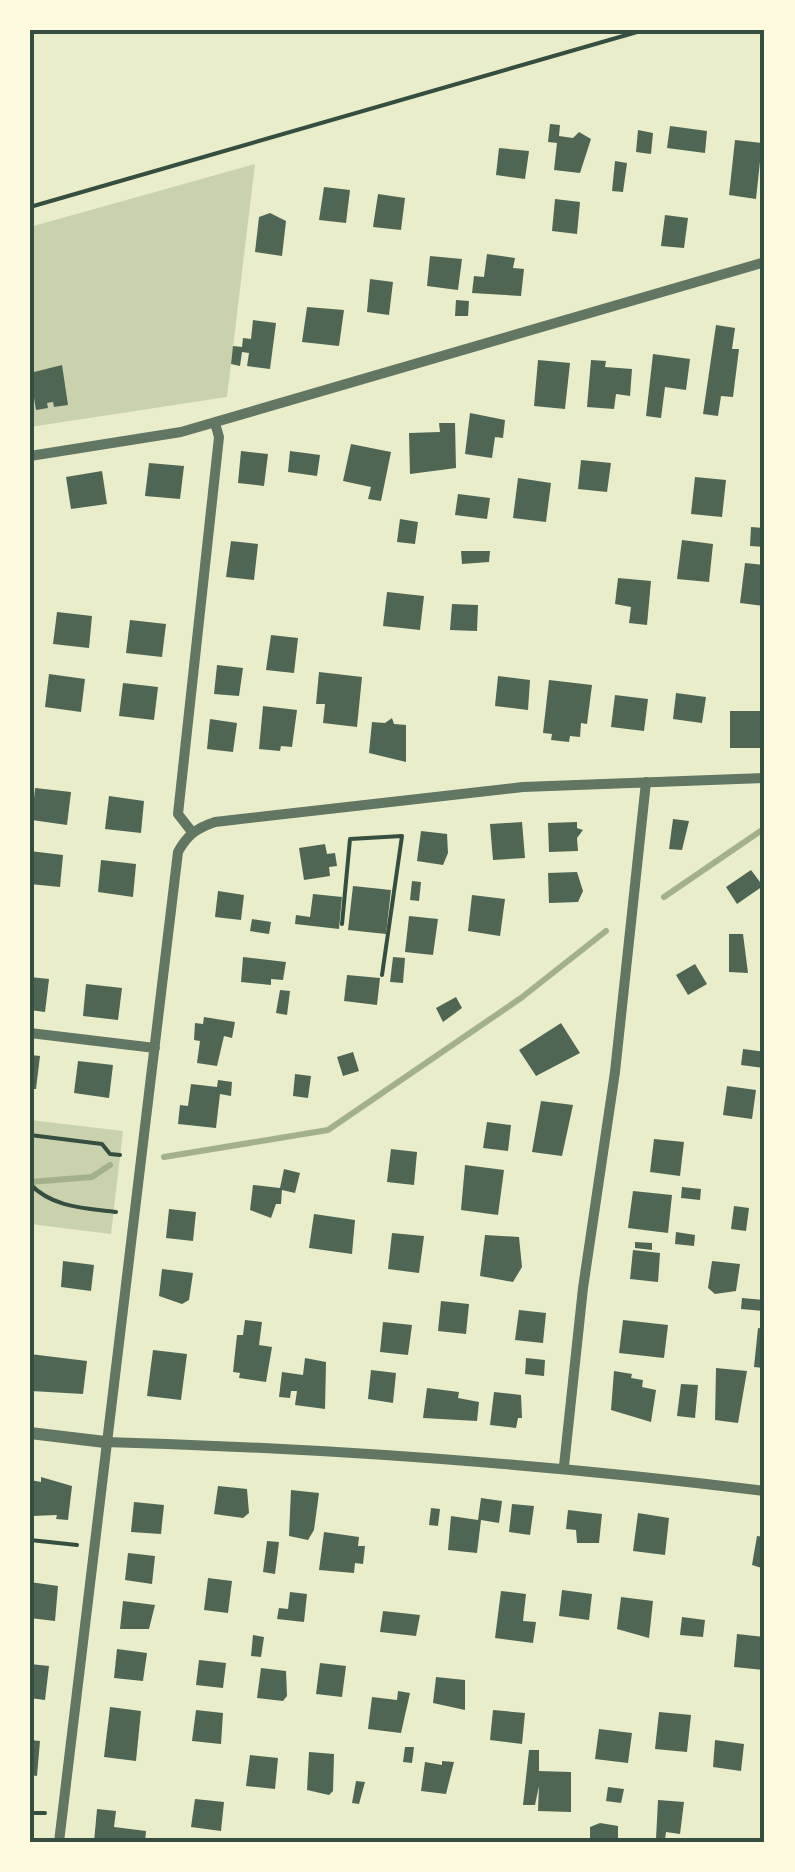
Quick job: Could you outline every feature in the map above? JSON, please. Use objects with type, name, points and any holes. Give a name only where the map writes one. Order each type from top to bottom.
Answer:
[{"type":"street","points":[[30,456],[215,423],[765,262]]},
{"type":"street","points":[[192,832],[178,814],[219,437],[215,423]]},
{"type":"street","points":[[59,1842],[178,852],[192,832],[215,822],[415,797],[765,778]]},
{"type":"street","points":[[564,1466],[583,1288],[619,1034],[646,782]]},
{"type":"street","points":[[30,1033],[155,1048]]},
{"type":"street","points":[[30,1433],[105,1442],[263,1446],[564,1466],[765,1492]]},
{"type":"path","points":[[30,207],[644,30]]},
{"type":"path","points":[[342,924],[350,839],[402,836],[382,975]]},
{"type":"path","points":[[30,1135],[102,1144],[110,1154],[120,1154]]},
{"type":"path","points":[[30,1184],[38,1192],[74,1208],[116,1212]]},
{"type":"path","points":[[30,1540],[77,1545]]},
{"type":"path","points":[[30,1813],[45,1813]]},
{"type":"green space","points":[[255,164],[227,397],[30,427],[30,227]]},
{"type":"green space","points":[[30,1120],[123,1131],[111,1234],[30,1224]]},
{"type":"building","points":[[550,124],[560,125],[559,136],[573,138],[579,132],[591,139],[580,173],[554,170],[557,143],[548,142]]},
{"type":"building","points":[[670,126],[707,131],[705,153],[667,148]]},
{"type":"building","points":[[638,130],[653,133],[651,154],[636,152]]},
{"type":"building","points":[[735,140],[762,143],[756,199],[729,195]]},
{"type":"building","points":[[499,148],[529,151],[525,179],[496,175]]},
{"type":"building","points":[[615,161],[627,163],[623,192],[612,191]]},
{"type":"building","points":[[324,187],[350,190],[346,223],[319,220]]},
{"type":"building","points":[[378,194],[405,198],[401,230],[373,227]]},
{"type":"building","points":[[555,199],[580,202],[577,234],[552,231]]},
{"type":"building","points":[[270,213],[286,221],[282,256],[255,252],[259,217]]},
{"type":"building","points":[[665,215],[688,218],[684,248],[661,246]]},
{"type":"building","points":[[487,254],[515,258],[513,268],[524,269],[521,296],[472,293],[474,276],[484,277]]},
{"type":"building","points":[[430,256],[462,259],[458,290],[427,286]]},
{"type":"building","points":[[370,279],[393,282],[389,315],[367,312]]},
{"type":"building","points":[[456,300],[469,301],[468,316],[455,316]]},
{"type":"building","points":[[307,307],[344,310],[339,346],[302,342]]},
{"type":"building","points":[[253,320],[276,323],[270,369],[247,366],[249,353],[242,352],[240,366],[231,364],[233,346],[242,347],[243,338],[251,339]]},
{"type":"building","points":[[716,325],[735,328],[732,349],[739,349],[733,397],[721,396],[718,416],[703,414]]},
{"type":"building","points":[[653,354],[690,359],[686,390],[665,387],[661,418],[646,416]]},
{"type":"building","points":[[538,360],[570,363],[565,409],[534,406]]},
{"type":"building","points":[[591,360],[606,361],[605,367],[632,369],[630,396],[616,394],[614,409],[587,407]]},
{"type":"building","points":[[62,365],[68,405],[54,407],[53,402],[47,403],[48,408],[36,410],[30,373]]},
{"type":"building","points":[[470,413],[505,420],[503,438],[495,437],[492,458],[465,454]]},
{"type":"building","points":[[439,423],[455,423],[456,468],[410,474],[409,433],[440,432]]},
{"type":"building","points":[[351,444],[391,452],[381,501],[368,499],[371,487],[343,481]]},
{"type":"building","points":[[241,451],[268,454],[264,486],[238,483]]},
{"type":"building","points":[[290,451],[320,455],[317,476],[288,472]]},
{"type":"building","points":[[581,460],[611,463],[607,492],[578,489]]},
{"type":"building","points":[[149,463],[184,466],[180,499],[145,496]]},
{"type":"building","points":[[102,471],[107,504],[71,509],[66,477]]},
{"type":"building","points":[[695,477],[726,480],[722,517],[691,514]]},
{"type":"building","points":[[518,478],[551,483],[546,522],[513,518]]},
{"type":"building","points":[[458,494],[490,498],[487,519],[455,515]]},
{"type":"building","points":[[400,519],[418,522],[415,544],[397,542]]},
{"type":"building","points":[[751,527],[765,528],[765,547],[750,546]]},
{"type":"building","points":[[682,540],[713,544],[709,582],[677,579]]},
{"type":"building","points":[[231,541],[258,544],[254,580],[226,577]]},
{"type":"building","points":[[461,551],[490,551],[489,562],[462,564]]},
{"type":"building","points":[[745,563],[765,565],[765,606],[740,603]]},
{"type":"building","points":[[618,578],[651,581],[647,625],[629,623],[631,607],[615,604]]},
{"type":"building","points":[[387,592],[424,596],[420,630],[383,626]]},
{"type":"building","points":[[452,604],[478,605],[477,631],[450,630]]},
{"type":"building","points":[[57,612],[92,616],[89,648],[53,644]]},
{"type":"building","points":[[130,620],[166,624],[162,657],[126,653]]},
{"type":"building","points":[[271,635],[298,638],[294,673],[266,670]]},
{"type":"building","points":[[217,665],[243,668],[239,696],[214,694]]},
{"type":"building","points":[[319,672],[362,677],[357,727],[323,723],[325,704],[316,704]]},
{"type":"building","points":[[49,674],[85,679],[81,712],[45,707]]},
{"type":"building","points":[[498,676],[530,680],[528,710],[495,706]]},
{"type":"building","points":[[549,680],[592,685],[587,724],[581,723],[580,737],[570,736],[569,742],[551,740],[552,734],[543,733]]},
{"type":"building","points":[[123,683],[158,687],[154,720],[119,716]]},
{"type":"building","points":[[676,693],[706,697],[702,723],[673,719]]},
{"type":"building","points":[[615,695],[648,699],[644,731],[611,727]]},
{"type":"building","points":[[263,706],[297,710],[292,747],[281,746],[280,751],[259,749]]},
{"type":"building","points":[[730,711],[765,711],[765,748],[730,748]]},
{"type":"building","points":[[392,718],[394,724],[406,725],[406,762],[369,753],[372,722],[385,723]]},
{"type":"building","points":[[210,719],[237,723],[233,752],[207,749]]},
{"type":"building","points":[[35,788],[71,792],[67,825],[32,820]]},
{"type":"building","points":[[109,796],[144,801],[141,833],[105,829]]},
{"type":"building","points":[[673,819],[689,821],[682,850],[669,849]]},
{"type":"building","points":[[522,822],[525,858],[493,860],[490,824]]},
{"type":"building","points":[[577,822],[577,828],[583,830],[577,838],[578,851],[549,852],[548,823]]},
{"type":"building","points":[[421,831],[447,834],[448,853],[443,865],[417,861]]},
{"type":"building","points":[[325,844],[327,854],[335,853],[337,866],[329,867],[330,876],[304,880],[299,848]]},
{"type":"building","points":[[30,851],[63,855],[60,887],[30,884]]},
{"type":"building","points":[[101,860],[136,864],[133,897],[98,892]]},
{"type":"building","points":[[751,870],[763,886],[737,904],[726,887]]},
{"type":"building","points":[[577,872],[583,891],[578,902],[549,903],[548,873]]},
{"type":"building","points":[[412,881],[421,882],[419,901],[410,900]]},
{"type":"building","points":[[353,886],[391,890],[386,934],[348,930]]},
{"type":"building","points":[[218,891],[244,895],[241,920],[215,917]]},
{"type":"building","points":[[313,894],[342,897],[339,929],[295,924],[296,915],[310,917]]},
{"type":"building","points":[[472,895],[505,899],[500,936],[468,931]]},
{"type":"building","points":[[409,916],[438,919],[433,955],[405,952]]},
{"type":"building","points":[[252,919],[271,922],[269,934],[250,931]]},
{"type":"building","points":[[729,934],[743,934],[748,973],[729,972]]},
{"type":"building","points":[[243,957],[286,962],[283,980],[271,979],[271,985],[241,982]]},
{"type":"building","points":[[393,957],[405,958],[403,983],[390,982]]},
{"type":"building","points":[[695,964],[707,984],[688,995],[676,975]]},
{"type":"building","points":[[347,975],[380,978],[377,1005],[344,1001]]},
{"type":"building","points":[[30,977],[49,979],[45,1012],[30,1010]]},
{"type":"building","points":[[86,984],[122,988],[118,1020],[83,1016]]},
{"type":"building","points":[[280,990],[290,991],[287,1015],[276,1013]]},
{"type":"building","points":[[456,997],[462,1008],[443,1022],[436,1008]]},
{"type":"building","points":[[204,1017],[235,1022],[232,1038],[224,1036],[217,1066],[197,1063],[200,1041],[194,1040],[195,1023],[203,1024]]},
{"type":"building","points":[[561,1023],[580,1053],[536,1076],[519,1050]]},
{"type":"building","points":[[743,1049],[765,1052],[765,1068],[741,1065]]},
{"type":"building","points":[[353,1052],[359,1071],[343,1076],[337,1057]]},
{"type":"building","points":[[30,1055],[40,1056],[36,1089],[30,1089]]},
{"type":"building","points":[[78,1061],[113,1065],[109,1098],[74,1093]]},
{"type":"building","points":[[295,1074],[311,1076],[308,1098],[293,1096]]},
{"type":"building","points":[[218,1080],[232,1082],[231,1096],[220,1094],[216,1128],[178,1124],[180,1105],[188,1106],[191,1084],[217,1087]]},
{"type":"building","points":[[727,1086],[756,1090],[752,1119],[723,1115]]},
{"type":"building","points":[[541,1101],[573,1105],[562,1156],[532,1152]]},
{"type":"building","points":[[487,1122],[511,1125],[508,1151],[483,1148]]},
{"type":"building","points":[[654,1139],[684,1142],[680,1176],[650,1172]]},
{"type":"building","points":[[391,1149],[417,1152],[414,1185],[387,1182]]},
{"type":"building","points":[[465,1165],[504,1170],[498,1215],[461,1210]]},
{"type":"building","points":[[284,1169],[300,1173],[295,1193],[282,1190],[281,1204],[276,1204],[271,1218],[250,1210],[253,1185],[280,1188]]},
{"type":"building","points":[[682,1187],[701,1189],[700,1200],[681,1198]]},
{"type":"building","points":[[633,1191],[672,1195],[668,1233],[628,1228]]},
{"type":"building","points":[[734,1206],[749,1208],[746,1231],[731,1229]]},
{"type":"building","points":[[169,1209],[196,1212],[193,1241],[166,1238]]},
{"type":"building","points":[[314,1214],[355,1220],[352,1254],[309,1248]]},
{"type":"building","points":[[676,1232],[695,1235],[694,1246],[675,1244]]},
{"type":"building","points":[[392,1233],[424,1236],[419,1273],[388,1269]]},
{"type":"building","points":[[485,1235],[519,1237],[522,1267],[513,1282],[480,1276]]},
{"type":"building","points":[[635,1242],[652,1243],[652,1250],[635,1248]]},
{"type":"building","points":[[633,1250],[660,1253],[658,1282],[630,1279]]},
{"type":"building","points":[[63,1261],[94,1265],[91,1291],[61,1287]]},
{"type":"building","points":[[712,1261],[740,1264],[736,1291],[715,1294],[708,1288]]},
{"type":"building","points":[[162,1269],[193,1273],[189,1300],[182,1304],[159,1296]]},
{"type":"building","points":[[742,1298],[765,1300],[764,1311],[741,1309]]},
{"type":"building","points":[[441,1301],[469,1304],[466,1334],[438,1331]]},
{"type":"building","points":[[519,1310],[546,1313],[543,1343],[515,1340]]},
{"type":"building","points":[[245,1320],[262,1322],[259,1345],[272,1347],[266,1382],[239,1378],[240,1373],[233,1372],[237,1335],[243,1335]]},
{"type":"building","points":[[623,1320],[668,1325],[664,1358],[619,1353]]},
{"type":"building","points":[[383,1322],[412,1325],[408,1355],[380,1352]]},
{"type":"building","points":[[758,1328],[765,1329],[764,1368],[754,1367]]},
{"type":"building","points":[[153,1350],[187,1354],[181,1400],[147,1396]]},
{"type":"building","points":[[30,1354],[87,1361],[83,1394],[31,1391]]},
{"type":"building","points":[[305,1358],[326,1362],[325,1409],[295,1405],[297,1391],[291,1391],[290,1398],[279,1397],[282,1372],[303,1375]]},
{"type":"building","points":[[526,1358],[545,1360],[544,1376],[525,1374]]},
{"type":"building","points":[[716,1368],[747,1371],[738,1423],[715,1420]]},
{"type":"building","points":[[371,1370],[396,1373],[393,1403],[368,1399]]},
{"type":"building","points":[[614,1371],[632,1374],[631,1378],[643,1380],[642,1387],[656,1390],[651,1422],[611,1410]]},
{"type":"building","points":[[681,1384],[698,1385],[695,1418],[677,1416]]},
{"type":"building","points":[[427,1388],[459,1392],[458,1398],[479,1402],[477,1421],[423,1418]]},
{"type":"building","points":[[494,1392],[521,1395],[522,1418],[518,1418],[516,1428],[490,1425]]},
{"type":"building","points":[[41,1477],[72,1486],[68,1520],[56,1519],[57,1515],[32,1516],[30,1480],[41,1482]]},
{"type":"building","points":[[218,1486],[247,1489],[249,1513],[243,1518],[214,1514]]},
{"type":"building","points":[[291,1490],[319,1493],[314,1530],[308,1540],[289,1536]]},
{"type":"building","points":[[481,1498],[502,1501],[499,1523],[481,1520],[477,1553],[448,1550],[451,1516],[478,1520]]},
{"type":"building","points":[[134,1502],[164,1505],[161,1534],[131,1532]]},
{"type":"building","points":[[512,1504],[534,1506],[530,1535],[509,1532]]},
{"type":"building","points":[[431,1508],[440,1509],[438,1526],[429,1525]]},
{"type":"building","points":[[568,1510],[602,1514],[599,1543],[577,1543],[576,1530],[566,1529]]},
{"type":"building","points":[[638,1513],[669,1518],[665,1555],[633,1551]]},
{"type":"building","points":[[324,1532],[359,1537],[358,1546],[365,1546],[363,1564],[355,1563],[354,1573],[319,1570]]},
{"type":"building","points":[[757,1536],[765,1537],[765,1569],[752,1565]]},
{"type":"building","points":[[267,1541],[279,1542],[275,1574],[263,1572]]},
{"type":"building","points":[[128,1553],[155,1556],[152,1584],[125,1580]]},
{"type":"building","points":[[208,1578],[232,1581],[228,1613],[204,1610]]},
{"type":"building","points":[[30,1582],[58,1586],[55,1621],[30,1618]]},
{"type":"building","points":[[562,1590],[592,1594],[589,1620],[559,1616]]},
{"type":"building","points":[[501,1591],[526,1594],[523,1621],[536,1622],[533,1643],[495,1638]]},
{"type":"building","points":[[290,1592],[307,1594],[304,1622],[277,1619],[279,1608],[288,1609]]},
{"type":"building","points":[[621,1597],[653,1601],[649,1638],[617,1629]]},
{"type":"building","points":[[123,1601],[155,1605],[149,1629],[120,1629]]},
{"type":"building","points":[[383,1611],[420,1615],[416,1636],[380,1632]]},
{"type":"building","points":[[682,1617],[705,1620],[703,1637],[680,1635]]},
{"type":"building","points":[[737,1634],[765,1637],[765,1670],[734,1667]]},
{"type":"building","points":[[253,1635],[264,1637],[261,1657],[251,1656]]},
{"type":"building","points":[[117,1649],[147,1653],[143,1681],[114,1678]]},
{"type":"building","points":[[199,1660],[226,1663],[223,1688],[196,1685]]},
{"type":"building","points":[[320,1663],[346,1666],[342,1697],[316,1694]]},
{"type":"building","points":[[30,1664],[49,1666],[45,1700],[30,1698]]},
{"type":"building","points":[[261,1668],[286,1671],[287,1696],[283,1701],[257,1698]]},
{"type":"building","points":[[436,1677],[465,1680],[465,1710],[433,1703]]},
{"type":"building","points":[[398,1691],[410,1693],[401,1733],[368,1729],[372,1697],[397,1700]]},
{"type":"building","points":[[110,1707],[141,1711],[136,1761],[104,1757]]},
{"type":"building","points":[[196,1710],[223,1713],[221,1744],[192,1741]]},
{"type":"building","points":[[493,1710],[525,1713],[522,1744],[490,1740]]},
{"type":"building","points":[[659,1712],[691,1715],[687,1752],[655,1749]]},
{"type":"building","points":[[599,1729],[632,1733],[628,1763],[595,1759]]},
{"type":"building","points":[[30,1740],[40,1741],[37,1776],[30,1775]]},
{"type":"building","points":[[715,1740],[744,1744],[741,1771],[713,1767]]},
{"type":"building","points":[[405,1747],[414,1747],[412,1763],[403,1762]]},
{"type":"building","points":[[529,1750],[539,1750],[539,1771],[571,1772],[571,1812],[538,1811],[539,1786],[535,1805],[523,1805]]},
{"type":"building","points":[[309,1752],[334,1754],[333,1791],[329,1795],[307,1790]]},
{"type":"building","points":[[250,1755],[278,1758],[275,1789],[246,1786]]},
{"type":"building","points":[[442,1761],[454,1762],[446,1794],[421,1791],[425,1762],[442,1765]]},
{"type":"building","points":[[356,1781],[365,1782],[359,1804],[352,1803]]},
{"type":"building","points":[[608,1787],[624,1789],[621,1803],[606,1801]]},
{"type":"building","points":[[195,1799],[224,1802],[221,1831],[191,1827]]},
{"type":"building","points":[[658,1800],[684,1802],[680,1834],[666,1832],[665,1840],[656,1839]]},
{"type":"building","points":[[97,1809],[116,1811],[114,1827],[146,1831],[145,1842],[94,1842]]},
{"type":"building","points":[[600,1823],[618,1826],[618,1842],[590,1842],[590,1827]]},
{"type":"waterway","points":[[664,897],[765,828]]},
{"type":"waterway","points":[[164,1157],[328,1130],[521,998],[606,931]]},
{"type":"waterway","points":[[30,1182],[92,1177],[110,1165]]}]
